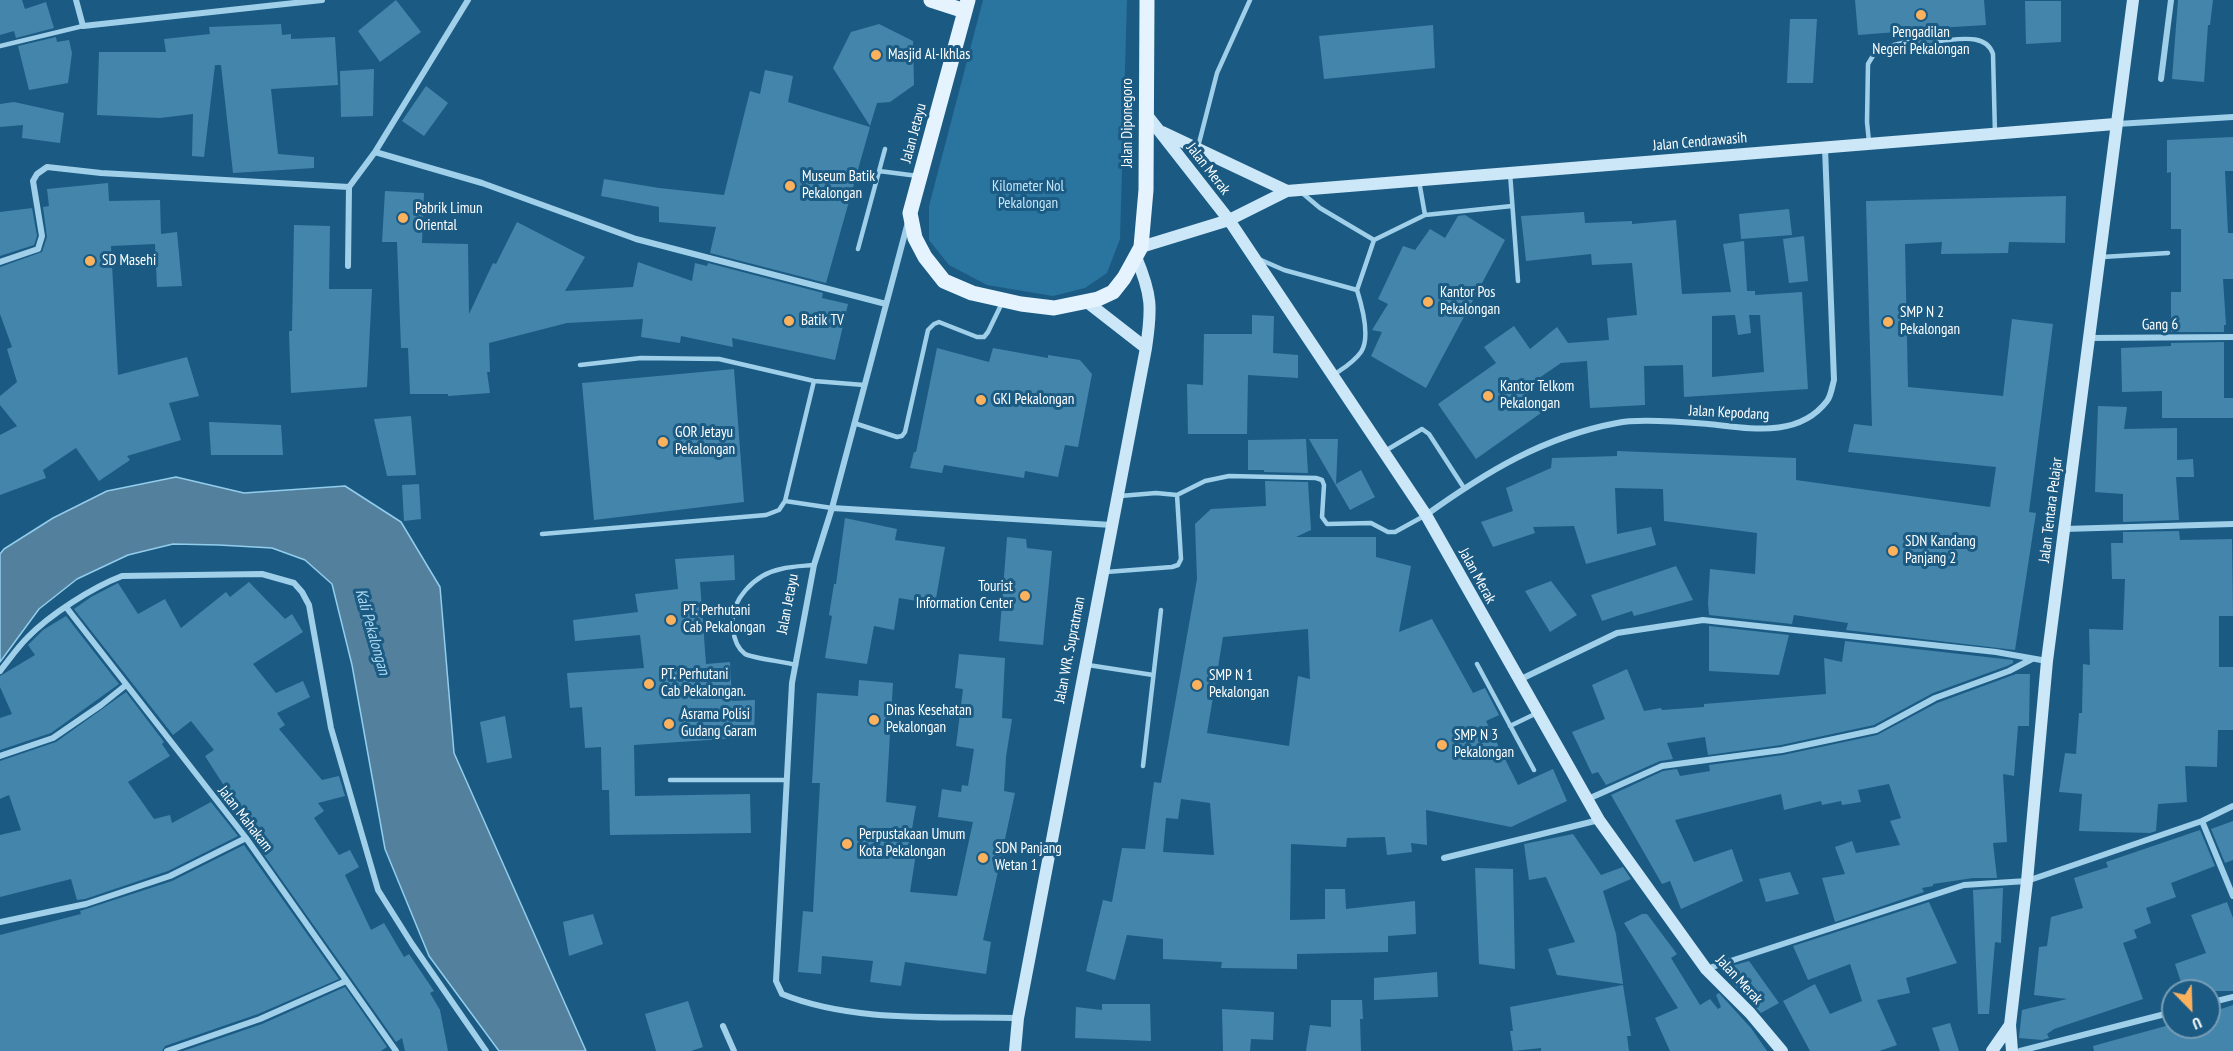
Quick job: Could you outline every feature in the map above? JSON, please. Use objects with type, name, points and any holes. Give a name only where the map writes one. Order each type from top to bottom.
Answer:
[{"type":"main road","points":[[931,0],[967,6]]},
{"type":"main road","name":"Jalan Diponegoro","points":[[1138,252],[1146,190],[1147,0]]},
{"type":"main road","name":"Jalan Jetayu","points":[[910,213],[967,6]]},
{"type":"main road","points":[[910,213],[915,238],[925,257],[944,281],[972,293],[1003,300],[1054,308],[1087,302],[1113,292],[1124,278],[1138,252]]},
{"type":"street","points":[[76,0],[83,26],[322,0]]},
{"type":"street","points":[[348,266],[349,187],[375,152],[468,0]]},
{"type":"street","name":"Jalan Tentara Pelajar","points":[[2012,1051],[2010,1025],[2027,881],[2047,661],[2087,338],[2100,257],[2115,124],[2133,0]]},
{"type":"street","points":[[2161,79],[2171,0]]},
{"type":"street","name":"Jalan Merak","points":[[1146,114],[1229,220],[1426,515],[1599,820],[1706,969],[1750,1013],[1782,1051]]},
{"type":"street","points":[[2115,124],[2233,117]]},
{"type":"street","name":"Jalan Cendrawasih","points":[[1138,252],[1229,220],[1293,191],[2115,124]]},
{"type":"street","points":[[1158,130],[1293,191]]},
{"type":"street","name":"Jalan Kepodang","points":[[1426,515],[1507,461],[1560,438],[1618,422],[1688,423],[1753,430],[1780,428],[1802,422],[1828,400],[1834,380],[1825,147]]},
{"type":"street","points":[[375,152],[482,183],[636,239],[886,304]]},
{"type":"street","points":[[0,262],[38,249],[42,236],[33,181],[37,174],[47,167],[102,173],[349,187]]},
{"type":"street","name":"Jalan Jetayu","points":[[910,213],[832,508],[814,565],[792,683],[776,981],[782,994],[827,1009],[857,1013],[1018,1018]]},
{"type":"street","name":"Jalan WR. Supratman","points":[[1016,1051],[1018,1018],[1146,348],[1151,311],[1138,252]]},
{"type":"street","points":[[1087,302],[1146,348]]},
{"type":"street","name":"Gang 6","points":[[2087,338],[2233,337]]},
{"type":"street","points":[[832,508],[1112,525]]},
{"type":"street","points":[[2064,528],[2233,524]]},
{"type":"street","points":[[0,671],[28,636],[66,607],[106,582],[122,576],[262,574],[294,583],[309,605],[314,622],[331,728],[378,890],[486,1051]]},
{"type":"street","name":"Jalan Mahakam","points":[[66,607],[246,838],[395,1051]]},
{"type":"street","points":[[1519,681],[1617,633],[1703,620],[1996,652],[2047,661]]},
{"type":"street","points":[[1588,799],[1662,766],[1782,750],[1876,730],[1935,698],[2010,671],[2033,659]]},
{"type":"street","points":[[0,756],[53,738],[102,705],[126,685]]},
{"type":"street","points":[[1706,969],[1964,885],[2027,881],[2202,820],[2233,806]]},
{"type":"street","points":[[1444,858],[1599,820]]},
{"type":"street","points":[[2202,820],[2233,896]]},
{"type":"street","points":[[0,922],[86,904],[170,876],[246,838]]},
{"type":"street","points":[[167,1051],[260,1019],[346,981]]},
{"type":"street","points":[[2020,1051],[2161,1015]]},
{"type":"street","name":"Jalan Tentara Pelajar","points":[[1992,1051],[2010,1025]]},
{"type":"street","points":[[723,1026],[734,1051]]},
{"type":"lane","points":[[1198,148],[1217,73],[1251,0]]},
{"type":"lane","points":[[0,46],[83,26]]},
{"type":"lane","points":[[1937,41],[1980,39],[1991,47],[1995,134]]},
{"type":"lane","points":[[1870,144],[1867,122],[1868,64],[1877,49],[1911,41]]},
{"type":"lane","points":[[858,249],[885,149]]},
{"type":"lane","points":[[879,171],[920,177]]},
{"type":"lane","points":[[1510,173],[1518,281]]},
{"type":"lane","points":[[1419,181],[1425,215]]},
{"type":"lane","points":[[1293,191],[1374,240]]},
{"type":"lane","points":[[1332,376],[1348,366],[1362,351],[1365,326],[1357,290],[1374,240],[1425,215],[1512,206]]},
{"type":"lane","points":[[2100,257],[2168,253]]},
{"type":"lane","points":[[1254,257],[1284,270],[1357,290]]},
{"type":"lane","points":[[854,423],[897,437],[902,436],[905,432],[928,330],[939,322],[977,337],[984,337],[1003,300]]},
{"type":"lane","points":[[580,365],[641,358],[719,359],[814,381],[864,385]]},
{"type":"lane","points":[[542,534],[766,515],[779,510],[785,501],[814,381]]},
{"type":"lane","points":[[1383,453],[1422,429],[1429,434],[1464,488]]},
{"type":"lane","points":[[1117,496],[1156,493],[1178,495],[1205,481],[1229,476],[1316,478],[1322,480],[1324,485],[1322,517],[1327,524],[1371,524],[1388,532],[1395,532],[1426,515]]},
{"type":"lane","points":[[1103,572],[1138,571],[1178,565],[1181,559],[1178,495]]},
{"type":"lane","points":[[785,501],[832,508]]},
{"type":"lane","points":[[796,665],[746,654],[736,643],[732,626],[733,610],[741,595],[754,582],[779,569],[814,565]]},
{"type":"lane","points":[[1143,766],[1161,610]]},
{"type":"lane","points":[[1477,664],[1534,770]]},
{"type":"lane","points":[[1085,665],[1153,675]]},
{"type":"lane","points":[[1510,726],[1537,713]]},
{"type":"lane","points":[[670,780],[786,780]]},
{"type":"green space","name":"Kilometer Nol Pekalongan","points":[[983,0],[1127,0],[1120,239],[1107,273],[1085,288],[1053,296],[987,285],[949,265],[929,240],[929,206]]},
{"type":"water","name":"Kali Pekalongan","points":[[176,477],[244,493],[345,486],[401,522],[440,587],[454,753],[586,1051],[499,1051],[429,956],[385,849],[352,665],[332,584],[305,560],[272,548],[219,545],[173,544],[128,555],[77,579],[39,609],[0,662],[0,554],[4,549],[53,518],[107,491]]},
{"type":"building","points":[[0,0],[22,0],[25,9],[46,2],[54,28],[16,38],[14,31],[0,35]]},
{"type":"building","points":[[396,0],[421,32],[380,62],[358,31]]},
{"type":"building","name":"Pengadilan Negeri Pekalongan","points":[[1855,0],[1984,0],[1986,25],[1937,28],[1937,36],[1933,41],[1937,46],[1911,48],[1915,41],[1910,37],[1910,31],[1858,35]]},
{"type":"building","points":[[2178,0],[2213,0],[2210,25],[2208,25],[2204,82],[2172,79]]},
{"type":"building","points":[[2025,1],[2061,1],[2061,42],[2026,44]]},
{"type":"building","points":[[1790,19],[1817,19],[1813,83],[1787,83]]},
{"type":"building","points":[[281,24],[282,35],[291,34],[291,39],[335,37],[338,85],[271,89],[278,154],[314,157],[314,168],[233,173],[221,65],[215,65],[204,157],[192,156],[193,114],[160,118],[97,115],[99,52],[166,52],[164,39],[210,34],[209,27]]},
{"type":"building","name":"Masjid Al-Ikhlas","points":[[879,24],[913,41],[914,85],[890,102],[877,103],[870,126],[833,68],[851,32]]},
{"type":"building","points":[[1433,25],[1435,68],[1324,79],[1319,36]]},
{"type":"building","points":[[56,37],[57,42],[69,40],[72,53],[68,83],[29,90],[18,46]]},
{"type":"building","points":[[374,69],[373,116],[341,117],[340,71]]},
{"type":"building","name":"Museum Batik Pekalongan","points":[[765,70],[793,76],[788,102],[870,127],[826,283],[710,253],[716,227],[659,222],[659,207],[601,196],[604,179],[724,195],[750,91],[760,94]]},
{"type":"building","points":[[426,86],[448,103],[424,136],[402,121]]},
{"type":"building","points":[[14,102],[64,113],[60,143],[22,138],[23,125],[0,127],[0,104]]},
{"type":"building","points":[[2233,137],[2233,171],[2225,171],[2228,233],[2233,233],[2233,279],[2223,279],[2226,325],[2224,325],[2224,332],[2171,332],[2171,292],[2181,292],[2181,229],[2171,229],[2171,172],[2167,173],[2167,140]]},
{"type":"building","points":[[108,183],[109,201],[160,200],[161,234],[177,232],[182,286],[157,287],[155,244],[111,246],[118,375],[187,357],[199,396],[169,403],[181,440],[127,456],[130,460],[99,481],[76,448],[43,470],[46,478],[0,495],[0,435],[17,426],[0,405],[0,396],[17,382],[7,349],[12,347],[0,314],[0,267],[42,252],[47,237],[43,207],[49,206],[47,189]]},
{"type":"building","points":[[385,191],[424,193],[422,243],[468,244],[469,314],[493,263],[496,264],[517,222],[585,257],[565,291],[633,287],[638,262],[692,281],[695,263],[707,266],[708,263],[823,293],[822,298],[848,304],[835,360],[732,338],[733,347],[681,336],[680,343],[641,337],[643,319],[567,323],[489,343],[490,372],[487,372],[490,393],[448,396],[448,394],[410,394],[408,348],[401,348],[397,242],[382,242]]},
{"type":"building","points":[[2066,196],[2065,243],[2009,242],[2008,253],[1941,254],[1942,242],[1905,244],[1908,387],[2003,396],[2012,319],[2053,324],[2029,512],[2036,513],[2015,650],[1846,630],[1848,623],[1794,615],[1792,624],[1709,615],[1710,569],[1755,574],[1757,533],[1664,521],[1663,489],[1615,488],[1617,534],[1651,527],[1656,545],[1586,564],[1574,526],[1533,527],[1535,533],[1493,547],[1481,522],[1513,511],[1506,488],[1551,468],[1552,458],[1617,456],[1617,451],[1796,458],[1796,480],[1990,507],[1996,467],[1848,452],[1854,424],[1872,426],[1866,201]]},
{"type":"building","points":[[32,208],[37,236],[34,245],[0,256],[0,212]]},
{"type":"building","points":[[1789,209],[1792,235],[1741,239],[1739,214]]},
{"type":"building","points":[[1584,212],[1585,223],[1632,221],[1632,224],[1676,220],[1682,294],[1731,292],[1723,244],[1744,241],[1747,291],[1755,291],[1755,295],[1802,292],[1808,389],[1684,397],[1683,365],[1644,366],[1645,405],[1590,408],[1587,361],[1561,363],[1523,389],[1541,413],[1476,459],[1438,404],[1496,363],[1484,347],[1514,326],[1530,349],[1557,327],[1568,343],[1609,340],[1607,318],[1637,315],[1632,263],[1592,265],[1591,254],[1526,261],[1521,216]],"holes":[[[1735,315],[1738,335],[1751,333],[1749,315],[1760,315],[1764,372],[1712,377],[1712,316]]]},
{"type":"building","name":"Kantor Pos Pekalongan","points":[[1465,215],[1505,240],[1426,388],[1371,356],[1382,332],[1372,330],[1388,304],[1378,299],[1403,246],[1415,250],[1430,229],[1445,238],[1458,216]]},
{"type":"building","points":[[294,225],[330,226],[329,289],[372,289],[367,387],[291,393],[289,331],[292,331]]},
{"type":"building","points":[[1804,236],[1808,281],[1789,283],[1783,239]]},
{"type":"building","points":[[1252,315],[1274,316],[1273,353],[1298,355],[1298,378],[1248,375],[1247,434],[1188,434],[1187,384],[1203,385],[1204,334],[1252,334]]},
{"type":"building","points":[[2224,342],[2224,398],[2233,398],[2233,418],[2162,418],[2162,391],[2122,392],[2121,348],[2171,346],[2171,343]]},
{"type":"building","points":[[937,348],[989,362],[993,348],[1048,358],[1048,355],[1080,360],[1092,374],[1078,447],[1065,445],[1058,477],[1025,471],[1024,478],[944,465],[942,473],[910,468],[914,452],[916,452]]},
{"type":"building","name":"GOR Jetayu Pekalongan","points":[[734,369],[744,502],[594,520],[582,383]]},
{"type":"building","points":[[2098,406],[2127,407],[2124,429],[2177,428],[2177,460],[2193,459],[2194,477],[2176,477],[2179,520],[2123,522],[2123,494],[2095,492]]},
{"type":"building","points":[[411,416],[416,475],[387,476],[374,419]]},
{"type":"building","points":[[209,422],[281,425],[283,455],[211,455]]},
{"type":"building","points":[[1306,439],[1308,473],[1248,470],[1248,440]]},
{"type":"building","points":[[1309,439],[1338,439],[1336,484],[1361,470],[1375,497],[1350,510]]},
{"type":"building","points":[[1265,481],[1308,482],[1311,530],[1296,537],[1376,537],[1376,557],[1411,566],[1399,632],[1432,619],[1473,693],[1485,688],[1499,715],[1486,721],[1518,785],[1553,769],[1567,801],[1511,827],[1426,810],[1427,845],[1411,843],[1412,852],[1387,855],[1385,837],[1347,838],[1346,847],[1291,844],[1290,920],[1325,919],[1325,889],[1345,889],[1346,909],[1415,901],[1416,934],[1388,936],[1388,952],[1297,954],[1297,969],[1221,968],[1222,962],[1163,959],[1163,939],[1127,935],[1115,980],[1086,971],[1103,900],[1112,902],[1122,848],[1145,849],[1154,782],[1161,783],[1197,579],[1195,524],[1211,509],[1266,506]],"holes":[[[1308,629],[1310,679],[1298,676],[1289,746],[1207,733],[1223,637]],[[1181,799],[1210,803],[1214,855],[1163,852],[1166,818],[1178,819]]]},
{"type":"building","points":[[419,484],[421,519],[404,521],[402,485]]},
{"type":"building","points":[[845,518],[897,529],[895,540],[945,547],[935,604],[899,598],[894,630],[874,626],[867,664],[825,658],[832,616],[829,615],[834,584],[836,584]]},
{"type":"building","points":[[2179,531],[2180,540],[2232,539],[2233,616],[2219,616],[2219,667],[2233,667],[2233,730],[2218,730],[2217,767],[2185,766],[2187,802],[2158,804],[2156,831],[2150,833],[2079,831],[2082,794],[2059,792],[2065,753],[2076,754],[2079,713],[2082,713],[2083,664],[2090,665],[2089,629],[2123,630],[2125,579],[2112,579],[2111,543],[2123,543],[2123,532]]},
{"type":"building","name":"Tourist Information Center","points":[[1007,537],[1026,539],[1027,548],[1052,551],[1043,645],[999,641]]},
{"type":"building","points":[[734,555],[735,580],[700,582],[706,664],[730,662],[732,701],[755,700],[754,737],[634,745],[635,796],[750,794],[751,833],[610,835],[609,790],[602,790],[601,747],[585,748],[582,707],[570,708],[567,673],[644,668],[640,635],[575,641],[573,620],[638,612],[635,594],[678,589],[675,559]]},
{"type":"building","points":[[1676,566],[1693,600],[1634,616],[1632,611],[1602,621],[1591,595]]},
{"type":"building","points":[[1551,581],[1577,615],[1550,632],[1525,591]]},
{"type":"building","points":[[249,582],[285,619],[292,614],[303,632],[253,664],[276,693],[303,681],[310,697],[277,713],[285,725],[279,729],[322,780],[339,776],[345,796],[318,803],[324,811],[314,818],[339,855],[350,850],[359,867],[345,875],[371,930],[384,923],[404,957],[409,954],[434,991],[430,993],[440,1010],[448,1051],[405,1051],[402,1038],[396,1042],[220,796],[228,792],[205,756],[214,750],[191,721],[173,735],[74,609],[118,583],[138,614],[165,599],[181,628],[226,592],[230,597]]},
{"type":"building","points":[[66,616],[119,684],[51,733],[0,750],[0,718],[12,714],[0,687],[0,676],[35,655],[28,645],[43,630]]},
{"type":"building","points":[[1709,626],[1789,635],[1779,675],[1709,671]]},
{"type":"building","points":[[1845,641],[2013,660],[2013,663],[1933,693],[1874,725],[1781,745],[1708,755],[1705,737],[1667,743],[1673,759],[1660,761],[1606,785],[1598,772],[1592,774],[1572,732],[1605,719],[1592,685],[1627,669],[1644,711],[1826,694],[1824,658],[1842,662]]},
{"type":"building","points":[[959,654],[1005,658],[1002,718],[1012,719],[1004,791],[1015,793],[983,940],[991,942],[986,974],[905,962],[901,986],[870,982],[873,961],[822,956],[821,974],[798,972],[803,911],[813,912],[820,783],[812,783],[817,693],[858,696],[859,680],[893,683],[886,802],[916,806],[909,846],[917,847],[910,892],[957,896],[973,822],[938,817],[942,789],[961,792],[962,785],[968,786],[974,749],[956,746],[963,689],[955,688]]},
{"type":"building","points":[[2016,674],[2030,674],[2029,726],[2018,726],[2014,776],[2003,774],[2007,842],[1993,843],[1997,878],[1973,878],[1933,884],[1933,886],[1922,888],[1924,892],[1835,922],[1822,878],[1845,874],[1835,847],[1852,841],[1856,853],[1900,845],[1890,821],[1901,818],[1889,784],[1858,790],[1861,802],[1842,805],[1841,801],[1822,805],[1821,801],[1784,810],[1781,794],[1675,820],[1694,862],[1732,849],[1743,881],[1681,909],[1670,881],[1662,884],[1611,795],[1663,771],[1677,769],[1680,776],[1710,771],[1709,765],[1783,755],[1877,735],[1937,703]]},
{"type":"building","points":[[126,692],[164,742],[162,744],[170,756],[128,782],[154,819],[170,815],[172,823],[211,802],[238,836],[168,871],[85,899],[77,900],[71,879],[0,897],[0,835],[21,830],[9,795],[0,799],[0,761],[56,742]]},
{"type":"building","points":[[505,716],[512,758],[487,763],[480,722]]},
{"type":"building","points":[[2233,821],[2233,860],[2225,863],[2211,829]]},
{"type":"building","points":[[2200,830],[2215,866],[2171,883],[2176,897],[2146,908],[2151,923],[2134,930],[2137,938],[2123,943],[2143,999],[2054,1029],[2047,1034],[2049,1038],[2042,1040],[2019,1038],[2022,1010],[2067,999],[2034,995],[2039,947],[2047,946],[2051,917],[2083,908],[2074,878],[2108,867],[2106,862]]},
{"type":"building","points":[[1573,834],[1601,875],[1623,867],[1631,879],[1603,891],[1616,934],[1623,984],[1557,975],[1548,949],[1575,942],[1546,877],[1529,880],[1524,844]]},
{"type":"building","points":[[244,845],[339,979],[258,1014],[165,1046],[162,1051],[0,1051],[0,935],[81,914],[80,911],[172,881]]},
{"type":"building","points":[[1475,868],[1513,869],[1515,969],[1479,964]]},
{"type":"building","points":[[1790,872],[1799,894],[1766,902],[1759,879]]},
{"type":"building","points":[[2003,888],[2001,943],[1995,942],[1989,1014],[1978,1014],[1973,890]]},
{"type":"building","points":[[1929,902],[1957,963],[1906,978],[1910,993],[1877,1000],[1897,1045],[1879,1051],[1810,1051],[1783,1001],[1815,984],[1830,1014],[1862,1001],[1850,964],[1808,980],[1793,946]]},
{"type":"building","points":[[2227,902],[2233,918],[2233,991],[2221,991],[2221,979],[2180,979],[2175,964],[2206,953],[2191,915]]},
{"type":"building","points":[[593,914],[603,944],[569,956],[563,922]]},
{"type":"building","points":[[1642,914],[1647,914],[1677,954],[1671,958],[1700,1005],[1710,999],[1718,1009],[1721,1007],[1716,995],[1719,993],[1751,1028],[1767,1051],[1670,1051],[1655,1018],[1678,1008],[1624,923]]},
{"type":"building","points":[[1749,961],[1779,1003],[1761,1013],[1733,984],[1736,983],[1732,978],[1735,977],[1728,967]]},
{"type":"building","points":[[1437,972],[1438,997],[1374,1000],[1374,978]]},
{"type":"building","points":[[1623,985],[1631,1036],[1627,1036],[1629,1051],[1541,1051],[1541,1048],[1513,1051],[1510,1007]]},
{"type":"building","points":[[345,987],[387,1047],[381,1051],[183,1051],[262,1024]]},
{"type":"building","points":[[1331,1000],[1362,1000],[1361,1051],[1306,1051],[1310,1025],[1331,1027]]},
{"type":"building","points":[[688,1001],[703,1047],[691,1051],[656,1051],[645,1014]]},
{"type":"building","points":[[1102,1004],[1150,1004],[1151,1041],[1075,1038],[1076,1007],[1102,1010]]},
{"type":"building","points":[[2233,1005],[2233,1051],[2094,1051],[2093,1046],[2161,1027],[2161,1039],[2221,1039],[2221,1009]]},
{"type":"building","points":[[1222,1009],[1274,1012],[1273,1040],[1251,1039],[1250,1051],[1223,1051]]},
{"type":"building","points":[[1950,1023],[1959,1051],[1940,1051],[1932,1028]]},
{"type":"place","name":"Pengadilan Negeri Pekalongan","points":[[1921,15]]},
{"type":"place","name":"Masjid Al-Ikhlas","points":[[876,55]]},
{"type":"place","name":"Museum Batik Pekalongan","points":[[790,186]]},
{"type":"place","name":"Pabrik Limun Oriental","points":[[403,218]]},
{"type":"place","name":"SD Masehi","points":[[90,261]]},
{"type":"place","name":"Kantor Pos Pekalongan","points":[[1428,302]]},
{"type":"place","name":"Batik TV","points":[[789,321]]},
{"type":"place","name":"SMP N 2 Pekalongan","points":[[1888,322]]},
{"type":"place","name":"Kantor Telkom Pekalongan","points":[[1488,396]]},
{"type":"place","name":"GKI Pekalongan","points":[[981,400]]},
{"type":"place","name":"GOR Jetayu Pekalongan","points":[[663,442]]},
{"type":"place","name":"SDN Kandang Panjang 2","points":[[1893,551]]},
{"type":"place","name":"Tourist Information Center","points":[[1025,596]]},
{"type":"place","name":"PT. Perhutani Cab Pekalongan","points":[[671,620]]},
{"type":"place","name":"PT. Perhutani Cab Pekalongan.","points":[[649,684]]},
{"type":"place","name":"SMP N 1 Pekalongan","points":[[1197,685]]},
{"type":"place","name":"Dinas Kesehatan Pekalongan","points":[[874,720]]},
{"type":"place","name":"Asrama Polisi Gudang Garam","points":[[669,724]]},
{"type":"place","name":"SMP N 3 Pekalongan","points":[[1442,745]]},
{"type":"place","name":"Perpustakaan Umum Kota Pekalongan","points":[[847,844]]},
{"type":"place","name":"SDN Panjang Wetan 1","points":[[983,858]]}]
